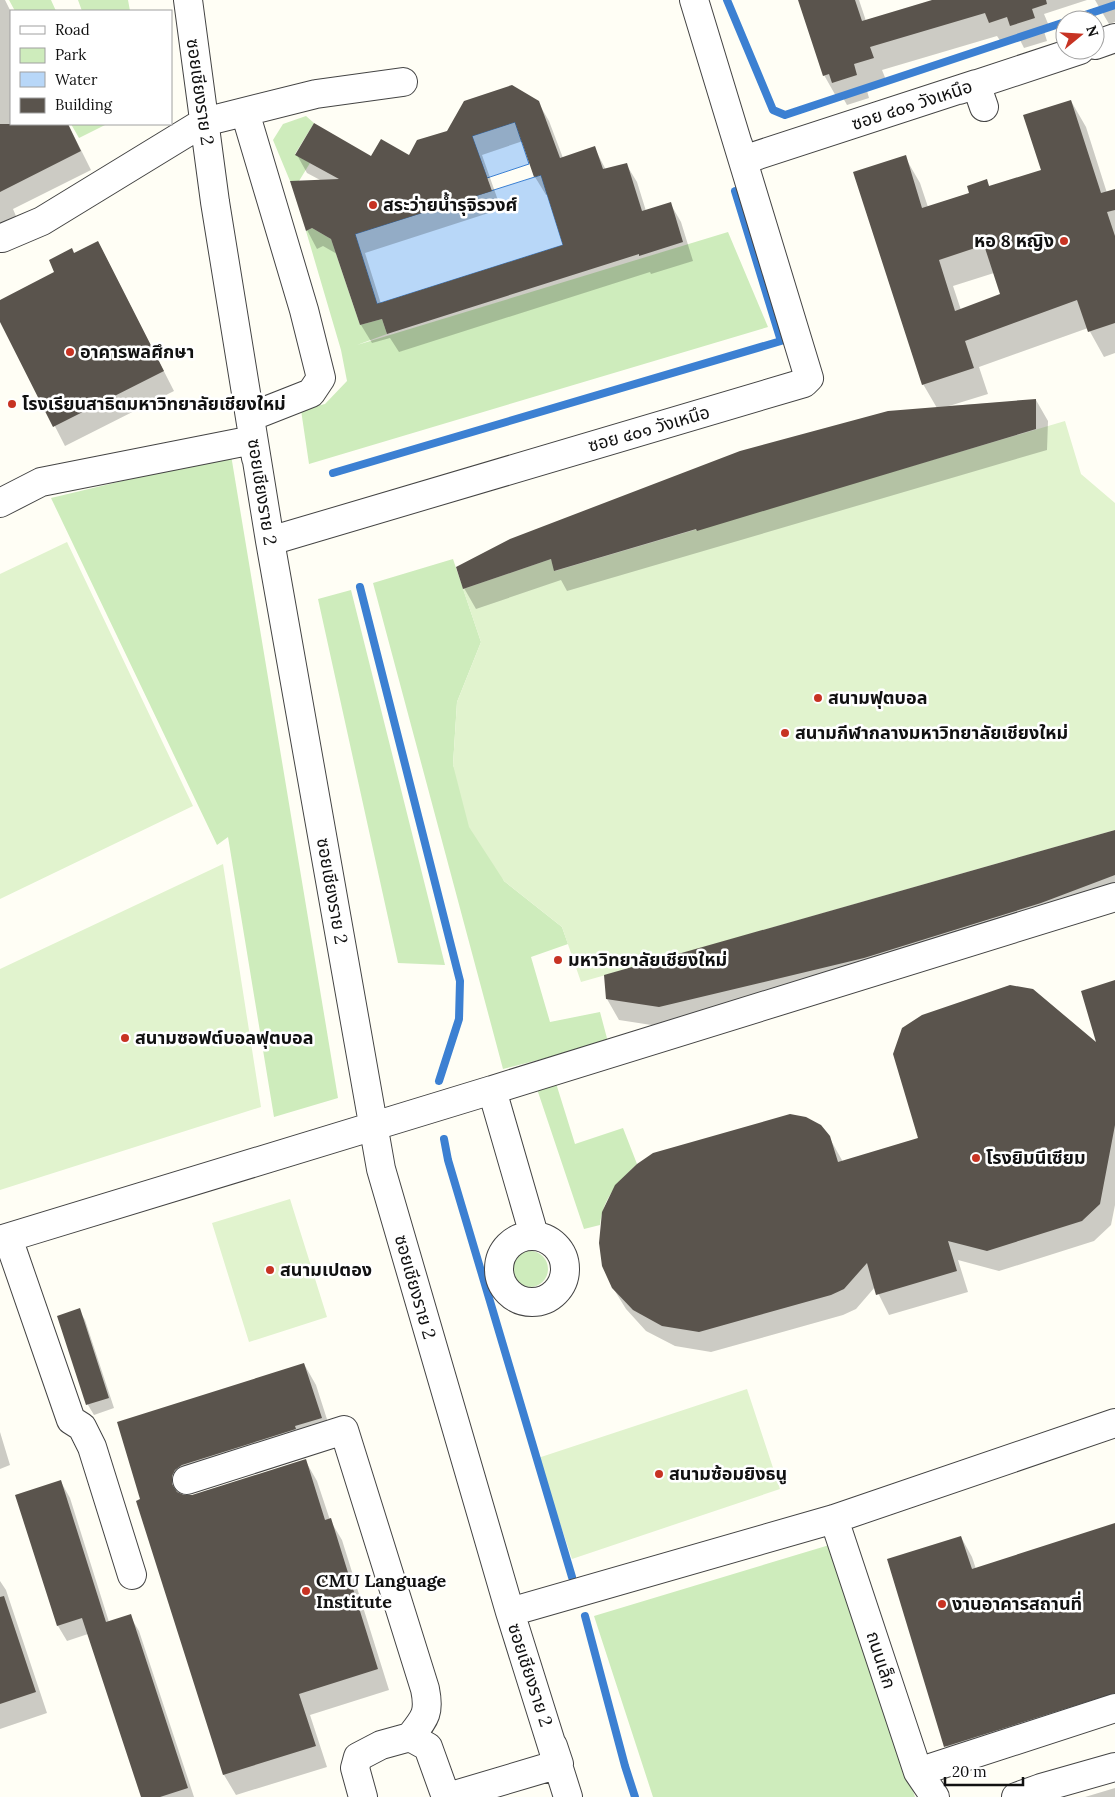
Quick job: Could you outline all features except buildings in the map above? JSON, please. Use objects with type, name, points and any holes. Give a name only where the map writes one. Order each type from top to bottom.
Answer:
[{"type":"street","name":"ซอยเชียงราย 2","points":[[188,0],[215,202],[251,429],[374,1126],[508,1607],[560,1767]]},
{"type":"street","name":"ซอย ๔๐๑ วังเหนึอ","points":[[270,541],[804,383],[809,378],[694,0]]},
{"type":"street","name":"ซอย ๔๐๑ วังเหนึอ","points":[[743,160],[980,95],[1058,60]]},
{"type":"street","points":[[2,238],[42,221],[204,122],[316,94],[402,82]]},
{"type":"street","points":[[0,503],[41,482],[251,429],[311,394],[321,378],[304,310],[245,112]]},
{"type":"street","points":[[132,1575],[92,1447],[82,1427],[71,1420],[10,1273],[4,1239],[1115,897]]},
{"type":"street","points":[[492,1090],[534,1235]]},
{"type":"street","points":[[508,1607],[834,1518],[1115,1423]]},
{"type":"street","points":[[187,1480],[344,1430],[425,1689],[428,1712],[425,1719],[410,1737],[380,1745],[358,1757],[356,1775],[363,1797]]},
{"type":"street","name":"ถนนเล็ก","points":[[834,1518],[918,1772],[935,1797]]},
{"type":"street","points":[[918,1772],[1115,1708]]},
{"type":"street","points":[[410,1737],[428,1747],[447,1797],[527,1773],[560,1767]]},
{"type":"street","points":[[560,1767],[568,1797]]},
{"type":"street","points":[[560,1767],[572,1784],[575,1797]]},
{"type":"street","points":[[1034,1794],[1115,1767]]},
{"type":"green space","points":[[9,0],[51,0],[56,10],[14,10]]},
{"type":"green space","points":[[78,0],[128,0],[130,10],[82,10]]},
{"type":"green space","points":[[306,116],[314,123],[295,154],[310,163],[299,181],[290,181],[273,140],[283,124]]},
{"type":"green space","points":[[72,125],[105,125],[79,138]]},
{"type":"green space","points":[[312,228],[331,239],[360,325],[382,319],[387,334],[357,345],[728,232],[768,327],[309,464],[301,410],[325,404],[347,381],[341,350],[306,231]]},
{"type":"green space","name":"สนามกีฬากลางมหาวิทยาลัยเชียงใหม่","points":[[1065,421],[1081,474],[1115,503],[1115,830],[581,982],[562,927],[504,881],[469,827],[453,765],[457,702],[481,642],[463,589],[551,559],[555,571]]},
{"type":"green space","points":[[231,455],[338,1098],[274,1117],[228,837],[217,845],[51,498]]},
{"type":"green space","points":[[67,542],[193,806],[0,899],[0,574]]},
{"type":"green space","points":[[453,559],[481,642],[457,702],[453,765],[504,881],[562,927],[568,944],[531,957],[550,1022],[600,1012],[608,1042],[503,1069],[373,583]]},
{"type":"green space","points":[[351,590],[445,965],[398,963],[318,599]]},
{"type":"green space","name":"สนามซอฟต์บอลฟุตบอล","points":[[223,864],[261,1107],[0,1190],[0,969]]},
{"type":"green space","points":[[555,1080],[575,1144],[623,1128],[637,1164],[612,1191],[604,1207],[600,1225],[584,1229],[536,1086]]},
{"type":"green space","name":"สนามเปตอง","points":[[290,1199],[327,1317],[249,1342],[212,1223]]},
{"type":"green space","points":[[530,1251],[543,1256],[548,1269],[543,1282],[530,1287],[517,1282],[512,1269],[517,1256]]},
{"type":"green space","name":"สนามซ้อมยิงธนู","points":[[747,1389],[780,1489],[572,1559],[538,1458]]},
{"type":"green space","points":[[836,1543],[915,1797],[653,1797],[594,1616]]},
{"type":"water","points":[[515,122],[529,164],[487,178],[472,136]]},
{"type":"water","points":[[541,175],[563,245],[377,304],[355,234]]},
{"type":"waterway","points":[[727,0],[773,110],[785,115],[1055,25]]},
{"type":"waterway","points":[[1100,10],[1115,5]]},
{"type":"waterway","points":[[333,473],[781,341],[735,191]]},
{"type":"waterway","points":[[360,587],[460,981],[459,1019],[439,1081]]},
{"type":"waterway","points":[[444,1139],[448,1160],[572,1577]]},
{"type":"waterway","points":[[585,1616],[635,1797]]},
{"type":"place","name":"สระว่ายน้ำรุจิรวงศ์","points":[[373,205]]},
{"type":"place","name":"หอ 8 หญิง","points":[[1064,241]]},
{"type":"place","name":"อาคารพลศึกษา","points":[[70,352]]},
{"type":"place","name":"โรงเรียนสาธิตมหาวิทยาลัยเชียงใหม่","points":[[12,404]]},
{"type":"place","name":"สนามฟุตบอล","points":[[818,698]]},
{"type":"place","name":"สนามกีฬากลางมหาวิทยาลัยเชียงใหม่","points":[[785,733]]},
{"type":"place","name":"มหาวิทยาลัยเชียงใหม่","points":[[558,960]]},
{"type":"place","name":"สนามซอฟต์บอลฟุตบอล","points":[[125,1038]]},
{"type":"place","name":"โรงยิมนีเซียม","points":[[976,1158]]},
{"type":"place","name":"สนามเปตอง","points":[[270,1270]]},
{"type":"place","name":"สนามซ้อมยิงธนู","points":[[659,1474]]},
{"type":"place","name":"CMU Language Institute","points":[[306,1591]]},
{"type":"place","name":"งานอาคารสถานที่","points":[[942,1604]]}]
